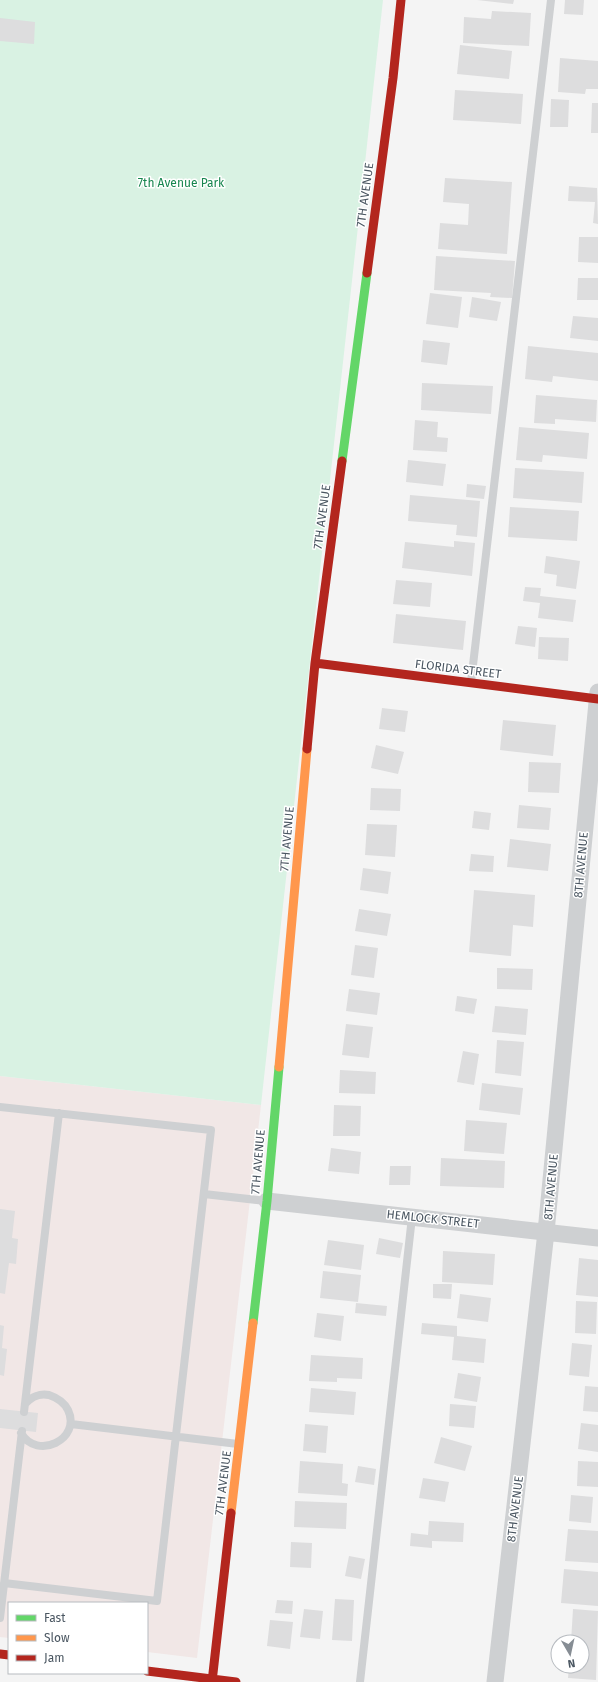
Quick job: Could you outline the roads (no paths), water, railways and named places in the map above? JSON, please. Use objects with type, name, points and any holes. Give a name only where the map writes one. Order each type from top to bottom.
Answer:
[{"type":"street","name":"7TH AVENUE","points":[[212,1681],[267,1201],[315,663],[393,78],[401,0]]},
{"type":"street","name":"FLORIDA STREET","points":[[315,663],[471,683],[598,697]]},
{"type":"street","name":"8TH AVENUE","points":[[495,1682],[546,1232],[598,697]]},
{"type":"street","name":"HEMLOCK STREET","points":[[267,1201],[598,1238]]},
{"type":"street","points":[[148,1672],[212,1681],[236,1682]]},
{"type":"lane","points":[[471,683],[551,0]]},
{"type":"lane","points":[[0,1107],[211,1130],[158,1601],[4,1583]]},
{"type":"lane","points":[[0,1618],[22,1432],[24,1437],[32,1444],[41,1447],[52,1446],[61,1441],[67,1433],[70,1424],[70,1413],[65,1404],[57,1398],[47,1395],[37,1395],[28,1400],[24,1408],[59,1113]]},
{"type":"lane","points":[[204,1194],[267,1201]]},
{"type":"lane","points":[[360,1682],[412,1217]]},
{"type":"lane","points":[[70,1424],[239,1444]]},
{"type":"park label","name":"7th Avenue Park","points":[[181,183]]}]
